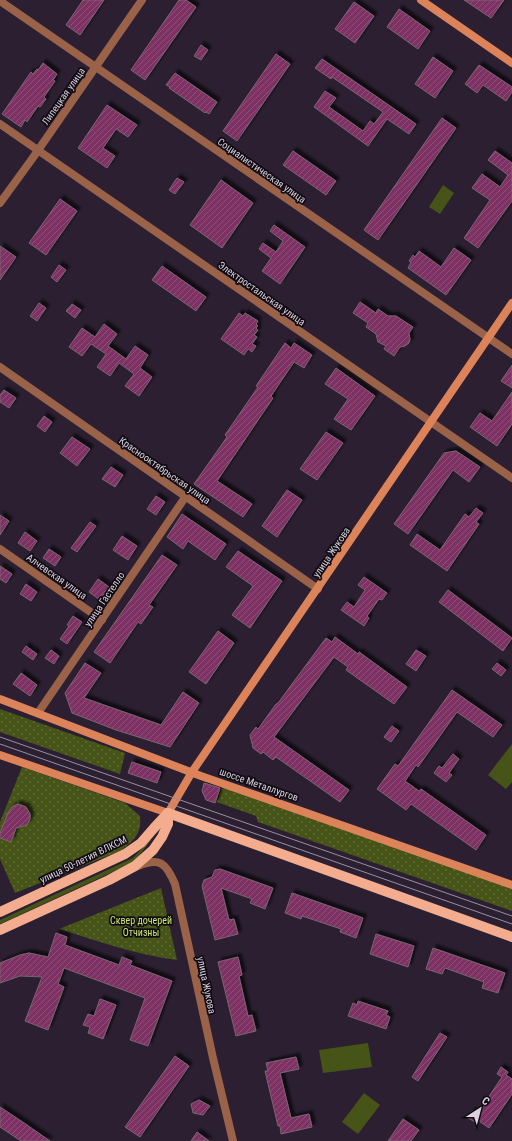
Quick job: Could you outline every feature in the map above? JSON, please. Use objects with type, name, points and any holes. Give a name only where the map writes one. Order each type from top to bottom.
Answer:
[{"type":"main road","points":[[421,0],[512,63]]},
{"type":"main road","name":"улица Жукова","points":[[168,813],[192,772],[512,303]]},
{"type":"main road","name":"шоссе Металлургов","points":[[0,699],[192,772],[512,886]]},
{"type":"main road","points":[[0,755],[168,813],[512,938]]},
{"type":"main road","points":[[0,930],[136,866],[153,850],[162,837],[168,824],[168,813]]},
{"type":"main road","name":"улица 50-летия ВЛКСМ","points":[[0,912],[125,854],[141,843],[168,813]]},
{"type":"street","name":"Липецкая улица","points":[[0,203],[38,151],[142,0]]},
{"type":"street","name":"Социалистическая улица","points":[[0,1],[512,354]]},
{"type":"street","name":"Электростальская улица","points":[[0,124],[512,478]]},
{"type":"street","name":"Краснооктябрьская улица","points":[[0,367],[318,589]]},
{"type":"street","name":"улица Гастелло","points":[[38,713],[186,496]]},
{"type":"street","name":"Алчевская улица","points":[[0,549],[102,620]]},
{"type":"street","name":"улица Жукова","points":[[136,866],[149,861],[164,865],[170,872],[175,884],[213,1058],[233,1141]]},
{"type":"green space","points":[[443,185],[454,193],[440,214],[429,207]]},
{"type":"green space","points":[[0,709],[125,753],[120,774],[0,732]]},
{"type":"green space","points":[[512,744],[512,782],[506,789],[488,775]]},
{"type":"green space","points":[[22,767],[125,803],[140,816],[140,828],[136,836],[120,851],[15,893],[0,859],[0,822]]},
{"type":"green space","points":[[222,787],[512,888],[512,911],[258,822],[256,816],[217,802]]},
{"type":"green space","points":[[150,840],[134,862],[0,924],[0,920],[133,858]]},
{"type":"green space","name":"Сквер дочерей Отчизны","points":[[161,888],[177,960],[132,951],[59,929]]},
{"type":"green space","points":[[368,1043],[372,1067],[323,1073],[319,1050]]},
{"type":"green space","points":[[364,1093],[380,1105],[358,1134],[342,1122]]},
{"type":"building","points":[[83,0],[104,0],[80,35],[66,25]]},
{"type":"building","points":[[179,0],[186,0],[196,7],[145,80],[131,70]]},
{"type":"building","points":[[464,0],[504,0],[491,18]]},
{"type":"building","points":[[354,2],[374,16],[355,43],[335,29]]},
{"type":"building","points":[[399,9],[430,31],[418,49],[387,27]]},
{"type":"building","points":[[201,45],[208,50],[201,60],[194,56]]},
{"type":"building","points":[[276,54],[290,64],[237,141],[223,131]]},
{"type":"building","points":[[433,57],[453,71],[435,98],[415,84]]},
{"type":"building","points":[[322,59],[416,124],[409,134],[387,119],[368,146],[314,107],[325,91],[336,98],[329,107],[363,131],[370,121],[374,124],[383,112],[332,77],[331,79],[315,68]]},
{"type":"building","points":[[43,63],[57,74],[53,80],[55,81],[44,97],[46,99],[40,107],[38,106],[27,122],[25,120],[21,127],[2,114],[31,72],[33,74]]},
{"type":"building","points":[[479,65],[512,87],[512,92],[506,101],[483,85],[477,93],[465,84]]},
{"type":"building","points":[[175,73],[217,102],[209,114],[206,112],[205,113],[166,85]]},
{"type":"building","points":[[107,105],[137,125],[128,137],[116,129],[103,148],[115,156],[107,168],[78,148]]},
{"type":"building","points":[[442,118],[456,128],[378,240],[364,230]]},
{"type":"building","points":[[293,151],[336,181],[326,195],[283,165]]},
{"type":"building","points":[[495,151],[512,163],[512,201],[478,248],[464,238],[490,200],[472,188],[482,174],[500,187],[508,175],[488,160]]},
{"type":"building","points":[[177,178],[184,182],[175,194],[169,190]]},
{"type":"building","points":[[221,180],[253,203],[222,248],[190,225]]},
{"type":"building","points":[[60,199],[77,211],[46,255],[29,243]]},
{"type":"building","points":[[274,225],[305,247],[280,284],[262,271],[271,258],[259,249],[263,243],[276,252],[283,241],[270,231]]},
{"type":"building","points":[[0,246],[16,257],[0,280]]},
{"type":"building","points":[[454,248],[471,260],[446,295],[408,268],[411,262],[409,261],[413,255],[415,257],[419,251],[441,267]]},
{"type":"building","points":[[59,265],[66,270],[57,282],[51,277]]},
{"type":"building","points":[[162,266],[206,297],[196,311],[152,280]]},
{"type":"building","points":[[360,302],[376,313],[378,309],[388,316],[396,316],[413,327],[409,333],[409,343],[400,347],[394,356],[384,349],[386,346],[378,342],[376,334],[366,327],[368,323],[353,313]]},
{"type":"building","points":[[39,303],[46,308],[37,321],[30,316]]},
{"type":"building","points":[[72,304],[81,310],[75,318],[66,311]]},
{"type":"building","points":[[239,313],[243,316],[245,313],[258,321],[256,324],[258,326],[256,328],[258,330],[254,335],[257,337],[252,344],[256,346],[252,352],[248,349],[244,355],[221,339]]},
{"type":"building","points":[[104,324],[117,334],[108,346],[126,359],[135,346],[148,355],[140,368],[152,377],[139,396],[125,386],[134,374],[119,363],[110,376],[97,367],[106,354],[91,344],[82,356],[69,347],[82,328],[95,337]]},
{"type":"building","points":[[285,343],[291,348],[294,343],[312,355],[304,368],[294,362],[271,396],[273,398],[217,481],[252,504],[243,517],[194,484],[227,437],[225,435],[258,387],[256,386]]},
{"type":"building","points":[[512,365],[512,388],[501,381]]},
{"type":"building","points":[[336,368],[375,396],[351,430],[334,419],[348,399],[325,384]]},
{"type":"building","points":[[4,390],[16,398],[9,408],[0,402],[0,395]]},
{"type":"building","points":[[512,392],[512,424],[497,446],[470,427],[480,413],[492,421]]},
{"type":"building","points":[[44,416],[52,422],[45,432],[37,426]]},
{"type":"building","points":[[326,432],[343,443],[317,480],[300,469]]},
{"type":"building","points":[[72,437],[90,449],[77,466],[60,453]]},
{"type":"building","points":[[456,451],[480,467],[469,482],[453,470],[408,534],[394,524],[444,453]]},
{"type":"building","points":[[111,467],[123,475],[115,487],[102,479]]},
{"type":"building","points":[[287,490],[302,500],[277,537],[262,526]]},
{"type":"building","points":[[156,496],[165,502],[156,515],[147,509]]},
{"type":"building","points":[[476,508],[483,513],[476,522],[479,524],[447,571],[410,545],[417,534],[440,550],[465,514],[469,517]]},
{"type":"building","points":[[182,514],[226,544],[215,560],[188,541],[183,549],[167,537]]},
{"type":"building","points":[[0,515],[9,521],[0,535]]},
{"type":"building","points":[[90,522],[96,526],[77,552],[71,548]]},
{"type":"building","points":[[25,532],[37,541],[30,551],[18,543]]},
{"type":"building","points":[[122,536],[137,546],[128,560],[113,550]]},
{"type":"building","points":[[49,549],[61,557],[55,566],[43,558]]},
{"type":"building","points":[[238,551],[282,581],[250,628],[232,615],[253,586],[226,567]]},
{"type":"building","points":[[162,555],[177,565],[149,605],[153,607],[141,624],[138,622],[110,663],[94,652]]},
{"type":"building","points":[[0,566],[12,574],[6,583],[0,579]]},
{"type":"building","points":[[364,577],[387,593],[382,600],[379,599],[367,616],[369,618],[364,626],[341,610],[347,602],[354,607],[365,590],[358,585]]},
{"type":"building","points":[[98,579],[109,587],[100,600],[89,592]]},
{"type":"building","points":[[26,584],[37,592],[31,601],[20,594]]},
{"type":"building","points":[[448,590],[512,638],[503,651],[439,602]]},
{"type":"building","points":[[73,616],[82,622],[67,644],[60,639],[69,626],[67,625]]},
{"type":"building","points":[[218,631],[234,643],[206,684],[189,672]]},
{"type":"building","points":[[335,637],[358,654],[359,652],[407,687],[394,704],[346,670],[348,667],[334,657],[274,737],[349,790],[340,802],[276,757],[273,760],[263,752],[261,754],[253,748],[250,735],[256,727],[258,729],[326,638],[332,642]]},
{"type":"building","points":[[26,646],[37,654],[33,660],[22,652]]},
{"type":"building","points":[[51,650],[59,656],[54,664],[45,658]]},
{"type":"building","points":[[416,650],[426,656],[416,671],[406,664]]},
{"type":"building","points":[[85,663],[101,673],[84,698],[161,725],[183,692],[199,703],[170,747],[116,730],[72,713],[65,693]]},
{"type":"building","points":[[497,663],[506,670],[501,676],[492,669]]},
{"type":"building","points":[[21,673],[37,685],[30,696],[13,684]]},
{"type":"building","points":[[452,690],[502,725],[493,737],[457,712],[418,767],[416,765],[405,781],[419,791],[421,789],[486,835],[476,850],[411,804],[406,810],[377,789],[395,764],[398,766]]},
{"type":"building","points":[[392,726],[399,731],[391,742],[384,737]]},
{"type":"building","points":[[453,754],[459,759],[449,773],[452,775],[446,782],[434,773],[439,766],[442,768]]},
{"type":"building","points":[[132,762],[161,772],[157,783],[128,773]]},
{"type":"building","points":[[204,783],[220,788],[215,803],[206,800],[202,791]]},
{"type":"building","points":[[18,804],[26,807],[30,814],[30,819],[27,825],[16,828],[11,842],[0,838],[0,833],[8,813],[12,807]]},
{"type":"building","points":[[220,869],[273,888],[265,909],[250,903],[252,899],[221,888],[229,920],[234,919],[238,934],[215,940],[202,886],[204,880],[212,877],[215,870]]},
{"type":"building","points":[[292,893],[363,918],[356,938],[340,932],[341,929],[302,916],[301,919],[285,913]]},
{"type":"building","points":[[56,933],[67,937],[65,945],[119,965],[122,957],[132,961],[130,965],[172,981],[148,1046],[130,1040],[145,998],[64,968],[58,984],[64,987],[48,1030],[25,1021],[42,977],[20,976],[0,983],[0,963],[29,953],[48,957]]},
{"type":"building","points":[[376,934],[414,946],[408,967],[370,954]]},
{"type":"building","points":[[433,948],[505,973],[498,993],[482,988],[484,982],[445,968],[442,974],[426,969]]},
{"type":"building","points":[[238,957],[242,975],[239,976],[248,1016],[252,1015],[256,1031],[236,1036],[218,962]]},
{"type":"building","points":[[100,999],[116,1005],[103,1039],[88,1033],[90,1027],[83,1025],[88,1014],[94,1016]]},
{"type":"building","points":[[358,1001],[388,1011],[386,1015],[390,1017],[386,1029],[348,1016],[353,1003],[357,1005]]},
{"type":"building","points":[[440,1033],[447,1037],[418,1081],[412,1077]]},
{"type":"building","points":[[175,1056],[189,1066],[140,1137],[125,1127]]},
{"type":"building","points":[[296,1057],[299,1069],[280,1073],[291,1118],[309,1114],[312,1127],[281,1134],[265,1071],[268,1071],[266,1063]]},
{"type":"building","points":[[501,1067],[508,1072],[506,1075],[512,1079],[512,1094],[489,1128],[476,1119],[475,1122],[468,1118],[472,1111],[477,1114],[502,1077],[497,1074]]},
{"type":"building","points":[[199,1100],[210,1106],[203,1115],[193,1113],[191,1104]]},
{"type":"building","points":[[0,1107],[50,1141],[21,1141],[0,1127]]},
{"type":"building","points":[[403,1119],[419,1130],[411,1141],[388,1141]]},
{"type":"building","points":[[197,1132],[209,1141],[191,1141]]},
{"type":"tram line","points":[[0,737],[512,916]]},
{"type":"tram line","points":[[0,744],[512,924]]}]
